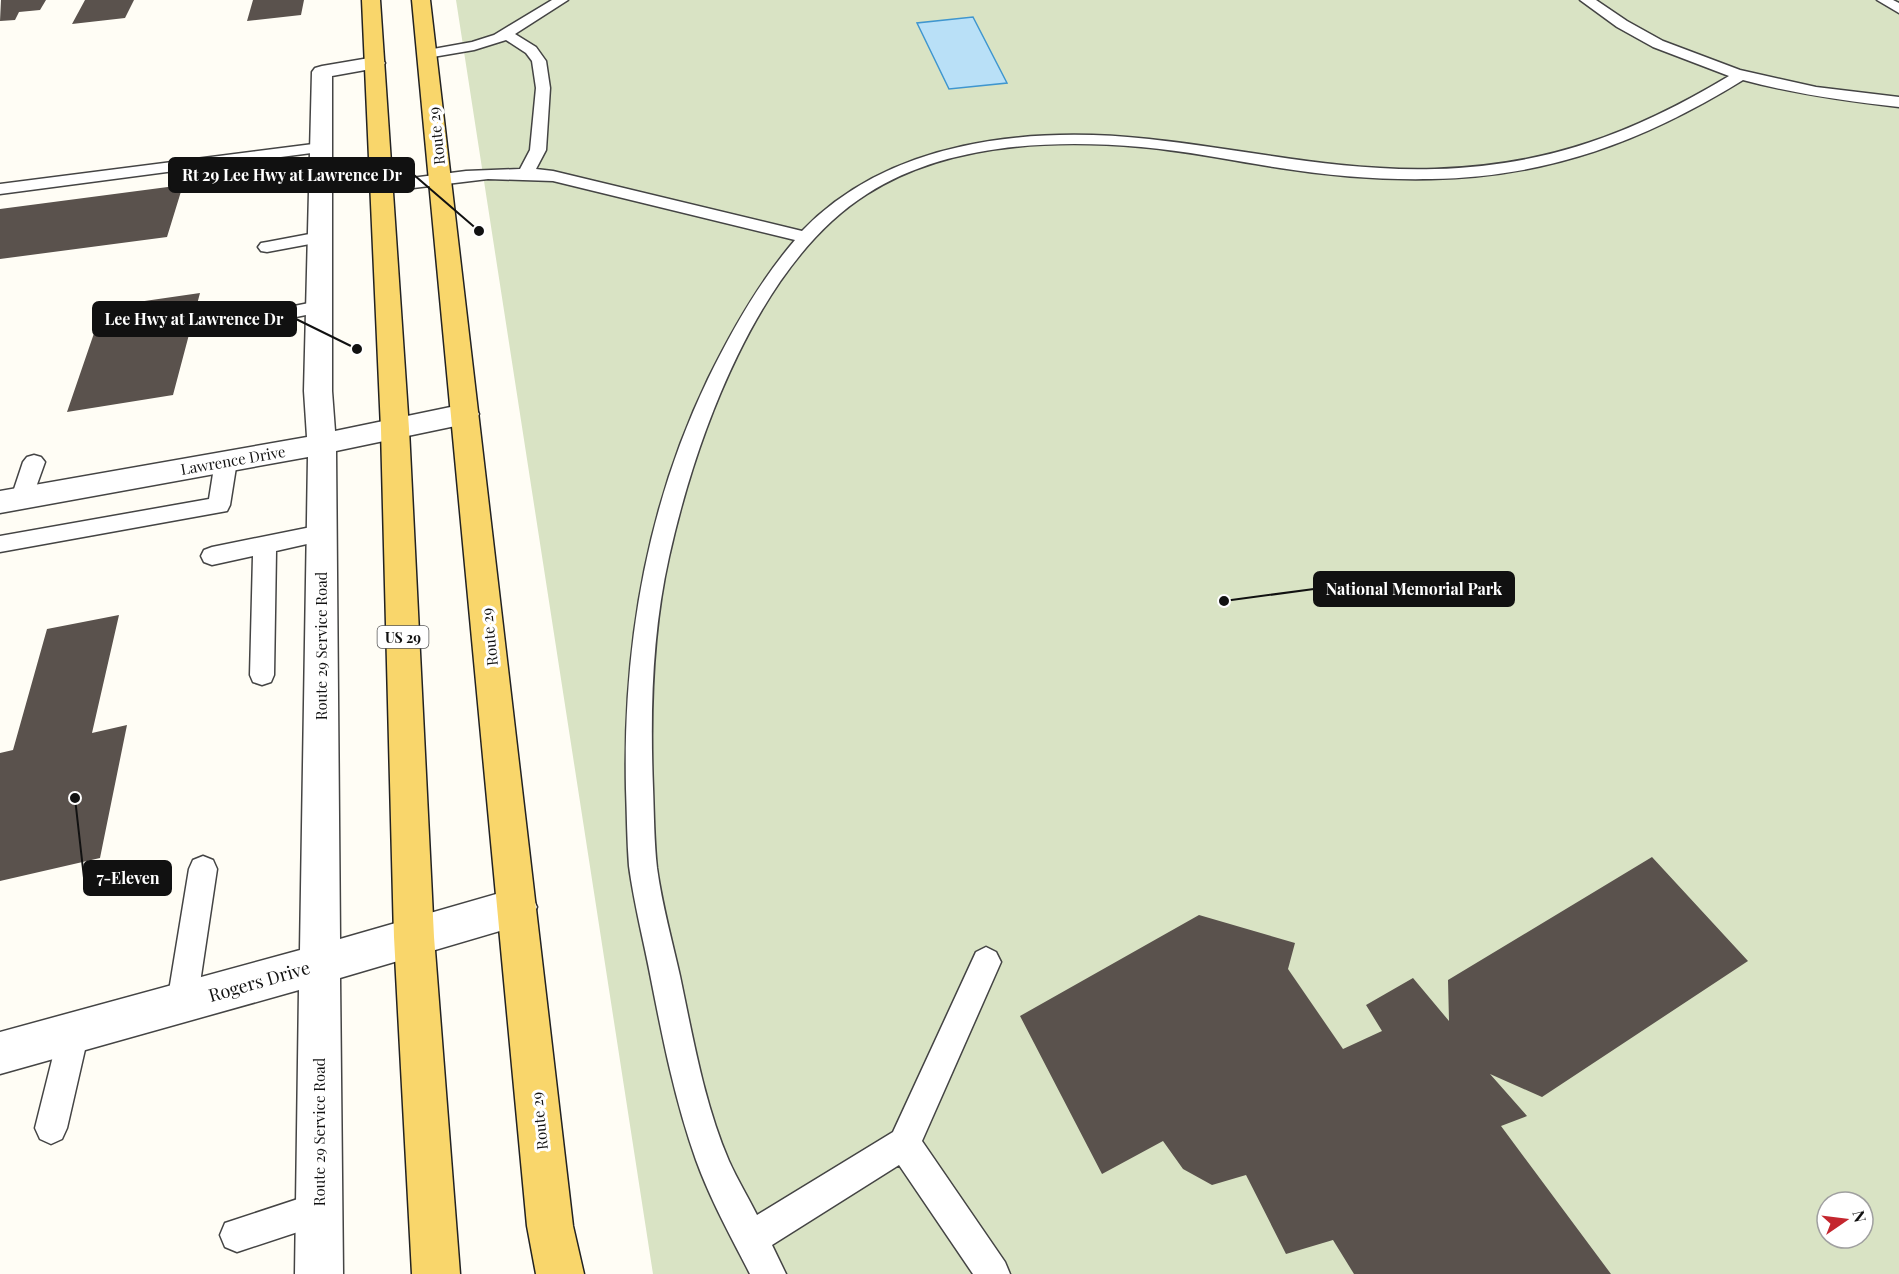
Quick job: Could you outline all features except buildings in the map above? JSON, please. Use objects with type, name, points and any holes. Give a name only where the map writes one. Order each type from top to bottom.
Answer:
[{"type":"main road","name":"US 29","points":[[371,0],[395,429],[414,938],[436,1274]]},
{"type":"main road","name":"Route 29","points":[[421,0],[550,1226],[560,1274]]},
{"type":"street","name":"Route 29 Service Road","points":[[320,1274],[322,444],[318,391],[305,310],[320,237],[322,72],[375,63]]},
{"type":"street","name":"Lawrence Drive","points":[[11,500],[322,444],[465,414]]},
{"type":"street","name":"Rogers Drive","points":[[0,1053],[414,938],[517,907]]},
{"type":"lane","points":[[427,54],[474,46],[506,34],[561,0]]},
{"type":"lane","points":[[1587,0],[1613,20],[1644,38],[1686,58],[1740,76],[1801,91],[1899,102]]},
{"type":"lane","points":[[1884,0],[1899,9]]},
{"type":"lane","points":[[506,34],[520,41],[539,61],[543,88],[538,150],[526,172]]},
{"type":"lane","points":[[769,1274],[715,1166],[683,1064],[644,873],[636,745],[642,639],[657,550],[681,466],[712,389],[747,320],[790,254],[836,207],[858,190],[891,173],[930,160],[971,151],[1046,142],[1096,140],[1143,142],[1324,169],[1435,174],[1492,170],[1547,162],[1602,146],[1652,127],[1702,102],[1740,76]]},
{"type":"lane","points":[[0,189],[321,148]]},
{"type":"lane","points":[[380,188],[494,172],[526,172],[553,176],[805,237]]},
{"type":"lane","points":[[267,247],[320,237]]},
{"type":"lane","points":[[0,544],[219,505],[226,461]]},
{"type":"lane","points":[[11,500],[34,462]]},
{"type":"lane","points":[[212,556],[321,533]]},
{"type":"lane","points":[[262,675],[265,544]]},
{"type":"lane","points":[[182,1003],[203,869]]},
{"type":"lane","points":[[751,1238],[904,1143],[986,962]]},
{"type":"lane","points":[[51,1128],[74,1032]]},
{"type":"lane","points":[[904,1143],[993,1274]]},
{"type":"lane","points":[[237,1234],[320,1209]]},
{"type":"green space","points":[[456,0],[1899,0],[1899,1274],[653,1274]]},
{"type":"water","points":[[973,17],[1007,83],[949,89],[917,23]]},
{"type":"place","name":"Rt 29 Lee Hwy at Lawrence Dr","points":[[479,231]]},
{"type":"place","name":"Lee Hwy at Lawrence Dr","points":[[357,349]]},
{"type":"place","name":"National Memorial Park","points":[[1224,601]]},
{"type":"place","name":"7-Eleven","points":[[75,798]]}]
